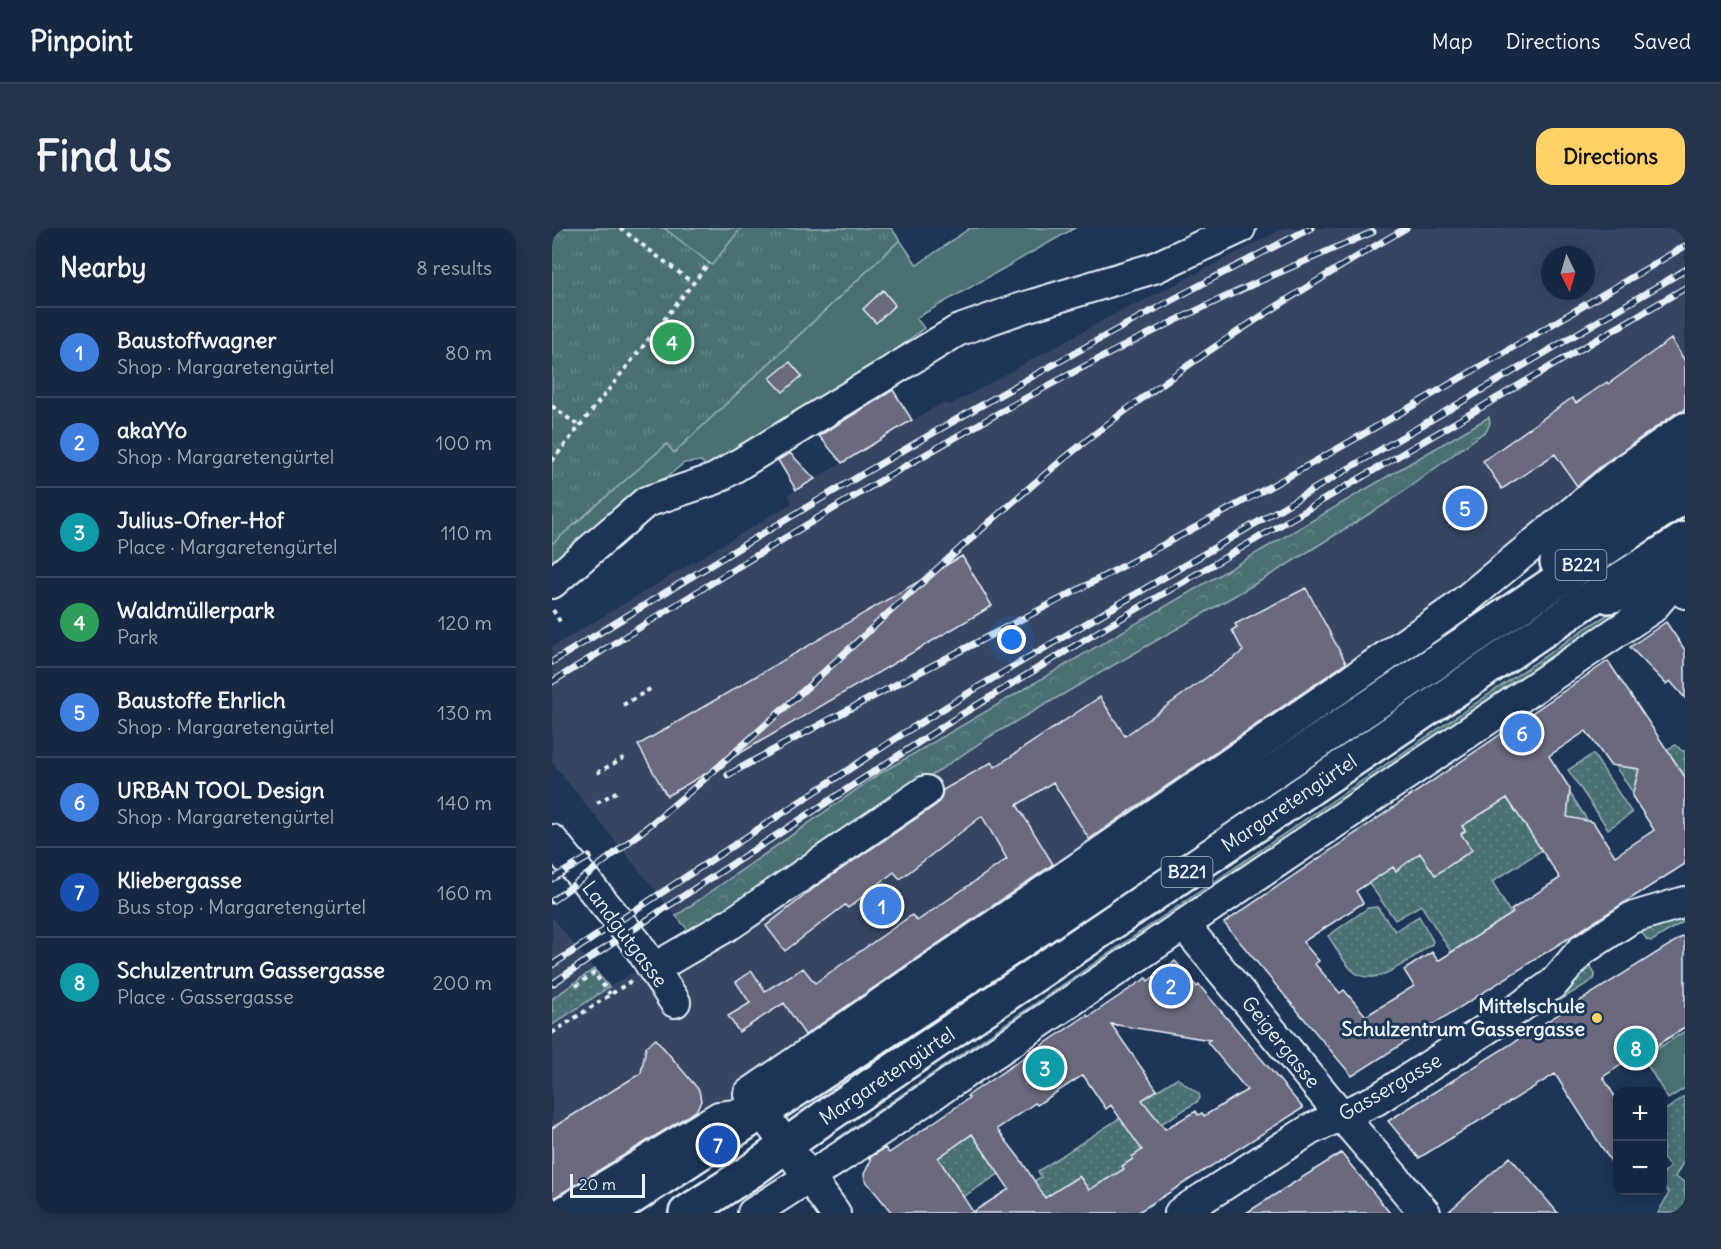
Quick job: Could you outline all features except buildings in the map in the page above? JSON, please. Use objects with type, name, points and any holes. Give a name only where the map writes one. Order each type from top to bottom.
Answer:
[{"type":"main road","points":[[1478,634],[1599,523],[1685,462]]},
{"type":"main road","name":"Margaretengürtel","points":[[608,1213],[955,957],[1478,634],[1685,495]]},
{"type":"main road","name":"Margaretengürtel","points":[[686,1213],[1588,600],[1685,539]]},
{"type":"main road","name":"B221","points":[[1588,600],[1682,583]]},
{"type":"street","points":[[552,583],[646,502],[715,478],[957,331],[1022,308],[1154,268],[1240,228]]},
{"type":"street","name":"Margaretengürtel","points":[[955,957],[1455,609],[1616,476],[1685,428]]},
{"type":"street","name":"Margaretengürtel","points":[[753,1213],[1652,608],[1682,583]]},
{"type":"street","points":[[653,969],[732,923],[926,791]]},
{"type":"street","name":"Landgutgasse","points":[[552,840],[636,942],[675,1002]]},
{"type":"street","name":"Gassergasse","points":[[1180,1213],[1311,1130],[1376,1100],[1519,1008],[1554,983],[1581,951],[1631,918],[1685,902]]},
{"type":"street","name":"Geigergasse","points":[[1184,924],[1341,1116],[1425,1213]]},
{"type":"street","points":[[755,1103],[835,1213]]},
{"type":"street","name":"Margaretengürtel","points":[[562,1213],[719,1117],[755,1103]]},
{"type":"path","points":[[620,228],[693,284]]},
{"type":"path","points":[[552,461],[710,263]]},
{"type":"path","points":[[552,406],[580,427]]},
{"type":"path","points":[[552,608],[562,625]]},
{"type":"path","points":[[623,705],[652,688]]},
{"type":"path","points":[[597,773],[625,757]]},
{"type":"path","points":[[597,803],[618,791]]},
{"type":"path","points":[[552,1033],[610,993],[653,969]]},
{"type":"path","points":[[576,986],[594,973],[610,993]]},
{"type":"shaded area","points":[[1284,228],[1685,228],[1685,439],[826,1052],[552,1213],[552,1025],[609,987],[694,937],[989,737],[1267,577],[1489,418],[879,774],[676,916],[552,763],[552,647],[792,503],[788,495],[942,403],[950,405],[1127,307],[1135,305]]},
{"type":"shaded area","points":[[552,917],[594,969],[552,999]]},
{"type":"green space","points":[[552,228],[891,228],[900,240],[674,453],[667,445],[552,544]]},
{"type":"green space","points":[[664,228],[741,228],[712,265]]},
{"type":"green space","points":[[970,228],[1075,228],[916,318],[924,328],[879,363],[710,471],[701,461],[684,463],[552,572],[552,544],[667,444],[674,453],[900,240],[917,265]]},
{"type":"green space","points":[[1489,417],[1490,423],[1487,430],[1389,502],[1267,577],[989,737],[694,937],[676,916],[879,774]]},
{"type":"green space","points":[[1646,597],[839,1146],[833,1144],[835,1140],[1586,628],[1620,607]]},
{"type":"green space","points":[[1676,745],[1685,751],[1685,777],[1667,749]]},
{"type":"green space","points":[[1593,754],[1632,813],[1608,829],[1568,770]]},
{"type":"green space","points":[[1646,755],[1633,793],[1615,766]]},
{"type":"green space","points":[[1500,788],[1542,850],[1492,882],[1514,919],[1504,919],[1451,952],[1421,905],[1395,920],[1366,879],[1393,867],[1396,871],[1401,867],[1412,842],[1436,875],[1472,850],[1461,834],[1465,830],[1462,825]]},
{"type":"green space","points":[[1570,793],[1588,821],[1564,835],[1549,812],[1569,799]]},
{"type":"green space","points":[[1377,907],[1395,931],[1419,916],[1433,941],[1432,944],[1394,970],[1372,977],[1362,976],[1349,967],[1328,936],[1368,908]]},
{"type":"green space","points":[[1684,916],[1683,922],[1652,941],[1647,940],[1637,925]]},
{"type":"green space","points":[[1585,959],[1595,974],[1594,979],[1540,1013],[1536,1012]]},
{"type":"green space","points":[[594,969],[609,987],[552,1025],[552,999]]},
{"type":"green space","points":[[1685,1031],[1685,1088],[1668,1099],[1667,1087],[1661,1087],[1643,1058]]},
{"type":"green space","points":[[1177,1078],[1199,1094],[1200,1098],[1159,1125],[1169,1141],[1141,1151],[1132,1157],[1133,1159],[1124,1169],[1090,1192],[1080,1177],[1068,1183],[1054,1213],[1034,1181],[1041,1177],[1038,1171]]},
{"type":"green space","points":[[1685,1096],[1685,1159],[1675,1177],[1685,1182],[1685,1213],[1658,1213],[1669,1193],[1667,1190],[1667,1170],[1670,1167],[1667,1163],[1667,1109]]},
{"type":"green space","points":[[977,1131],[999,1174],[963,1197],[938,1158]]},
{"type":"railway","points":[[552,662],[927,437],[1117,330],[1311,228]]},
{"type":"railway","points":[[552,901],[678,802],[976,534],[1079,446],[1215,347],[1309,286],[1406,228]]},
{"type":"railway","points":[[552,682],[818,518],[1022,400],[1195,311],[1373,232]]},
{"type":"railway","points":[[728,775],[1329,454],[1685,246]]},
{"type":"railway","points":[[552,965],[904,733],[980,686],[1685,270]]},
{"type":"railway","points":[[552,984],[959,716],[1096,633],[1685,288]]},
{"type":"railway","points":[[552,879],[589,857]]},
{"type":"place","name":"Waldmüllerpark","points":[[672,342]]},
{"type":"place","name":"Baustoffe Ehrlich","points":[[1465,508]]},
{"type":"place","name":"URBAN TOOL Design","points":[[1522,733]]},
{"type":"place","name":"Baustoffwagner","points":[[882,906]]},
{"type":"place","name":"akaYYo","points":[[1171,986]]},
{"type":"place","name":"Mittelschule Schulzentrum Gassergasse","points":[[1597,1018]]},
{"type":"place","name":"Schulzentrum Gassergasse","points":[[1636,1048]]},
{"type":"place","name":"Julius-Ofner-Hof","points":[[1045,1068]]},
{"type":"place","name":"Kliebergasse","points":[[718,1145]]}]
